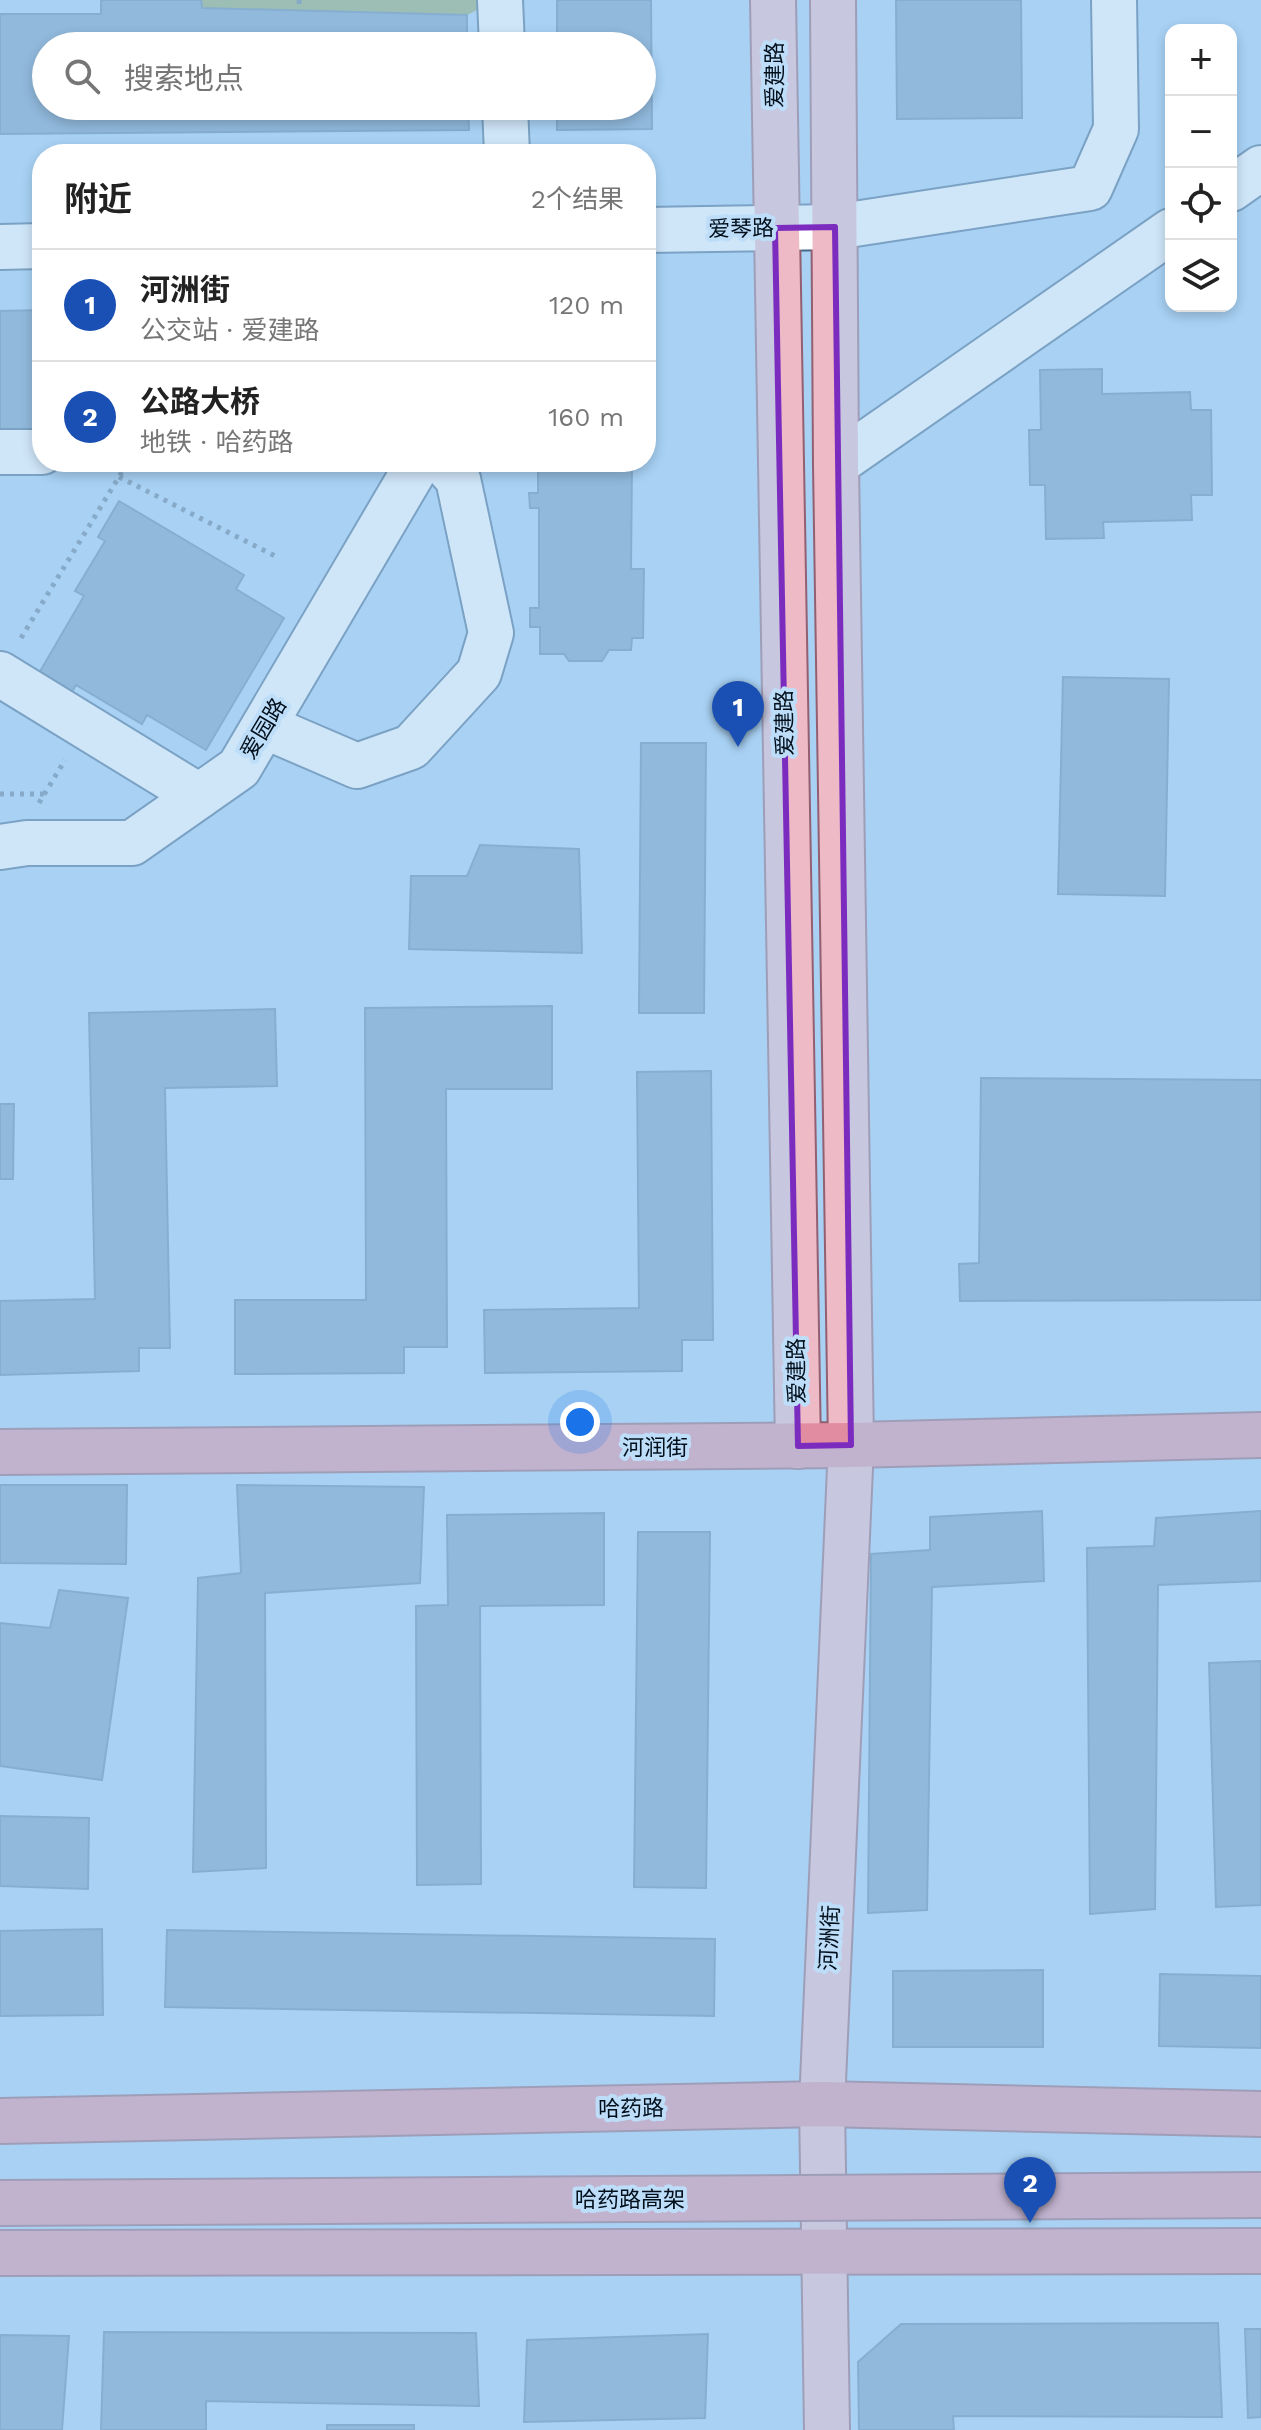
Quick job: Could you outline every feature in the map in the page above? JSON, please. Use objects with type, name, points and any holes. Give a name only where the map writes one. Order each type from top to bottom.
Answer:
[{"type":"highway","name":"河润街","points":[[0,1452],[798,1446],[1261,1435]]},
{"type":"highway","name":"哈药路","points":[[0,2121],[822,2104],[1261,2114]]},
{"type":"highway","name":"哈药路高架","points":[[0,2203],[1261,2195]]},
{"type":"highway","points":[[0,2253],[824,2249],[1261,2251]]},
{"type":"main road","name":"爱建路","points":[[773,0],[798,1446]]},
{"type":"main road","points":[[833,0],[836,464],[851,1445]]},
{"type":"main road","name":"河洲街","points":[[827,2430],[822,2104],[851,1445]]},
{"type":"street","points":[[500,0],[501,32]]},
{"type":"street","name":"爱琴路","points":[[656,230],[835,227],[1090,188],[1116,129],[1114,0]]},
{"type":"street","points":[[506,120],[507,144]]},
{"type":"street","points":[[1237,185],[1261,168]]},
{"type":"street","points":[[836,464],[1165,235]]},
{"type":"street","points":[[0,247],[32,246]]},
{"type":"street","points":[[0,452],[32,452]]},
{"type":"street","name":"爱园路","points":[[7,846],[132,843],[239,768],[413,472]]},
{"type":"street","points":[[264,726],[357,766],[411,747],[479,673],[491,633],[458,479],[452,472]]},
{"type":"street","points":[[8,660],[85,726],[199,796]]},
{"type":"path","points":[[299,0],[300,11]]},
{"type":"path","points":[[8,660],[122,472]]},
{"type":"path","points":[[119,477],[279,558]]},
{"type":"path","points":[[7,846],[45,794],[85,726]]},
{"type":"path","points":[[0,794],[45,794]]},
{"type":"highlighted area","points":[[835,227],[851,1445],[798,1446],[775,228]]},
{"type":"green space","points":[[201,0],[481,0],[481,8],[467,15],[202,8]]},
{"type":"building","points":[[101,0],[201,0],[202,8],[467,15],[467,32],[32,32],[32,120],[469,120],[469,130],[0,134],[0,14],[101,14]]},
{"type":"building","points":[[557,0],[651,0],[651,32],[557,32]]},
{"type":"building","points":[[896,0],[1021,0],[1022,118],[897,119]]},
{"type":"building","points":[[557,120],[652,120],[652,129],[557,130]]},
{"type":"building","points":[[32,310],[32,431],[0,431],[0,311]]},
{"type":"building","points":[[1102,369],[1102,394],[1190,392],[1191,410],[1211,410],[1212,495],[1191,495],[1192,520],[1103,522],[1104,538],[1046,539],[1045,485],[1030,485],[1029,430],[1041,430],[1040,370]]},
{"type":"building","points":[[538,472],[632,472],[631,569],[644,569],[643,638],[632,638],[631,650],[609,650],[602,661],[569,661],[564,654],[540,654],[540,627],[530,627],[530,608],[539,608],[539,508],[530,508],[529,493],[538,493]]},
{"type":"building","points":[[119,501],[244,575],[236,589],[284,618],[206,750],[147,715],[142,724],[76,685],[68,699],[35,680],[84,596],[75,591],[105,541],[98,537]]},
{"type":"building","points":[[1063,677],[1169,679],[1165,896],[1058,894]]},
{"type":"building","points":[[641,743],[706,743],[704,1013],[639,1013]]},
{"type":"building","points":[[480,845],[579,849],[582,953],[409,949],[411,876],[467,876]]},
{"type":"building","points":[[552,1006],[552,1089],[446,1089],[447,1347],[404,1347],[404,1373],[235,1374],[235,1300],[366,1300],[365,1008]]},
{"type":"building","points":[[275,1009],[277,1086],[165,1088],[170,1348],[139,1348],[139,1371],[0,1375],[0,1301],[95,1299],[89,1013]]},
{"type":"building","points":[[711,1071],[713,1340],[682,1340],[682,1371],[485,1373],[484,1310],[639,1308],[637,1072]]},
{"type":"building","points":[[981,1078],[1261,1080],[1261,1300],[960,1301],[959,1264],[979,1263]]},
{"type":"building","points":[[0,1104],[14,1104],[13,1179],[0,1179]]},
{"type":"building","points":[[0,1485],[127,1485],[126,1564],[0,1563]]},
{"type":"building","points":[[237,1485],[424,1487],[420,1583],[265,1593],[266,1868],[193,1872],[198,1578],[241,1573]]},
{"type":"building","points":[[1042,1511],[1044,1581],[932,1587],[927,1910],[868,1913],[871,1554],[930,1550],[930,1517]]},
{"type":"building","points":[[1261,1511],[1261,1581],[1158,1585],[1155,1909],[1090,1914],[1087,1548],[1154,1546],[1156,1518]]},
{"type":"building","points":[[604,1513],[604,1605],[480,1606],[481,1884],[417,1885],[416,1606],[448,1605],[447,1515]]},
{"type":"building","points":[[638,1532],[710,1532],[706,1888],[634,1887]]},
{"type":"building","points":[[59,1590],[128,1598],[102,1780],[0,1766],[0,1623],[50,1628]]},
{"type":"building","points":[[1261,1661],[1261,1905],[1216,1907],[1209,1663]]},
{"type":"building","points":[[0,1816],[89,1818],[88,1889],[0,1886]]},
{"type":"building","points":[[102,1929],[103,2015],[0,2016],[0,1931]]},
{"type":"building","points":[[167,1930],[715,1939],[714,2016],[165,2007]]},
{"type":"building","points":[[1043,1970],[1043,2047],[893,2047],[893,1971]]},
{"type":"building","points":[[1160,1974],[1261,1976],[1261,2048],[1159,2046]]},
{"type":"building","points":[[1218,2323],[1222,2417],[953,2416],[954,2430],[859,2430],[858,2362],[901,2324]]},
{"type":"building","points":[[1245,2329],[1261,2329],[1261,2417],[1248,2418]]},
{"type":"building","points":[[104,2332],[476,2333],[479,2406],[206,2401],[206,2430],[101,2430]]},
{"type":"building","points":[[708,2334],[705,2418],[524,2422],[527,2340]]},
{"type":"building","points":[[0,2335],[69,2336],[62,2430],[0,2430]]},
{"type":"building","points":[[327,2425],[414,2425],[414,2430],[327,2430]]},
{"type":"place","name":"河洲街","points":[[738,747]]},
{"type":"place","name":"公路大桥","points":[[1030,2223]]}]
